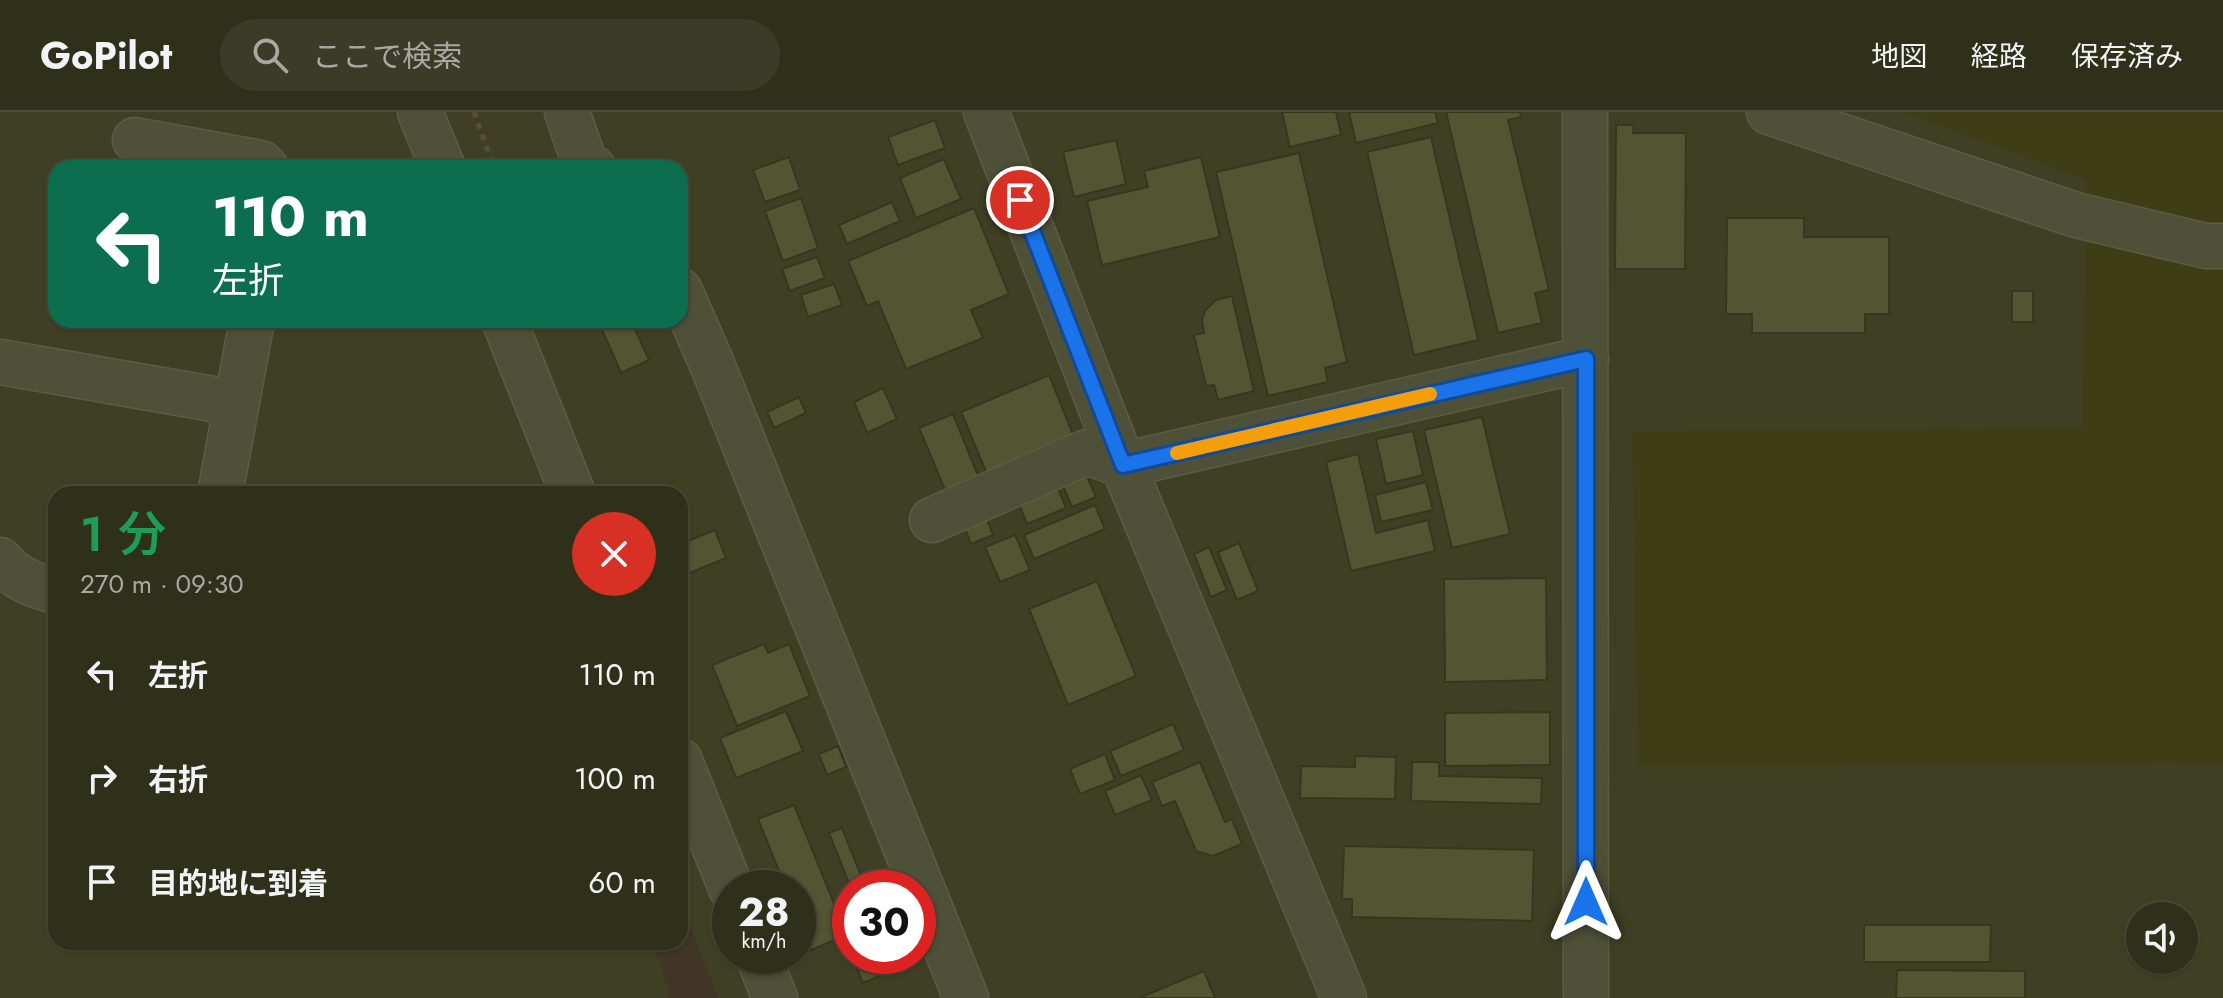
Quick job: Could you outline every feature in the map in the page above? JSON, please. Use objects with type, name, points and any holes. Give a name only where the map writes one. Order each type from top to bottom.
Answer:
[{"type":"street","points":[[420,112],[440,160]]},
{"type":"street","points":[[567,112],[584,160]]},
{"type":"street","points":[[986,112],[1123,465],[1344,998]]},
{"type":"street","points":[[1585,112],[1586,998]]},
{"type":"street","points":[[1769,112],[2076,215],[2206,246],[2223,246]]},
{"type":"street","points":[[135,140],[245,160]]},
{"type":"street","points":[[688,310],[966,998]]},
{"type":"street","points":[[221,486],[250,328]]},
{"type":"street","points":[[507,328],[570,486]]},
{"type":"street","points":[[932,520],[1087,452],[1123,465],[1586,359]]},
{"type":"street","points":[[0,362],[236,403]]},
{"type":"street","points":[[0,560],[8,570],[35,586],[48,589]]},
{"type":"street","points":[[688,781],[724,870]]},
{"type":"street","points":[[765,974],[775,998]]},
{"type":"path","points":[[474,112],[491,160]]},
{"type":"shaded area","points":[[1904,112],[2223,112],[2223,763],[1638,766],[1632,431],[2083,428],[2086,180]]},
{"type":"shaded area","points":[[688,920],[718,998],[667,998],[670,994],[655,950],[688,950]]},
{"type":"building","points":[[1282,112],[1336,112],[1341,135],[1290,147]]},
{"type":"building","points":[[1349,112],[1435,112],[1438,123],[1356,143]]},
{"type":"building","points":[[1446,112],[1520,112],[1521,117],[1508,120],[1549,290],[1535,293],[1542,323],[1498,333]]},
{"type":"building","points":[[935,120],[945,148],[898,165],[888,137]]},
{"type":"building","points":[[1616,125],[1634,125],[1633,133],[1686,133],[1685,269],[1615,269]]},
{"type":"building","points":[[1431,137],[1478,340],[1414,355],[1367,152]]},
{"type":"building","points":[[1116,140],[1126,184],[1074,197],[1063,152]]},
{"type":"building","points":[[1299,153],[1347,362],[1325,368],[1328,382],[1268,396],[1216,172]]},
{"type":"building","points":[[789,157],[800,190],[765,202],[753,170]]},
{"type":"building","points":[[1201,157],[1220,237],[1102,265],[1087,201],[1148,187],[1144,171]]},
{"type":"building","points":[[944,159],[961,199],[916,218],[900,178]]},
{"type":"building","points":[[801,198],[818,248],[783,261],[765,211]]},
{"type":"building","points":[[892,202],[900,221],[847,244],[839,225]]},
{"type":"building","points":[[974,208],[1009,294],[971,310],[983,338],[906,369],[878,301],[867,306],[848,261]]},
{"type":"building","points":[[1727,218],[1804,218],[1804,237],[1889,237],[1889,314],[1865,314],[1865,333],[1752,333],[1752,314],[1726,314]]},
{"type":"building","points":[[817,257],[825,278],[790,291],[782,269]]},
{"type":"building","points":[[834,284],[842,305],[808,317],[801,295]]},
{"type":"building","points":[[2012,291],[2033,291],[2033,322],[2012,322]]},
{"type":"building","points":[[1232,296],[1254,391],[1218,400],[1214,385],[1206,386],[1194,335],[1204,333],[1202,321],[1205,311],[1216,300]]},
{"type":"building","points":[[601,328],[635,328],[649,360],[621,373]]},
{"type":"building","points":[[1049,375],[1074,437],[987,474],[961,412]]},
{"type":"building","points":[[883,388],[897,419],[867,433],[854,402]]},
{"type":"building","points":[[799,397],[806,413],[774,428],[767,412]]},
{"type":"building","points":[[953,414],[979,478],[946,492],[919,428]]},
{"type":"building","points":[[1482,417],[1510,534],[1452,548],[1424,430]]},
{"type":"building","points":[[1413,431],[1423,475],[1386,484],[1376,439]]},
{"type":"building","points":[[1358,454],[1376,533],[1428,520],[1435,551],[1351,571],[1326,462]]},
{"type":"building","points":[[1087,476],[1096,497],[1072,507],[1063,486]]},
{"type":"building","points":[[1426,482],[1433,510],[1381,522],[1375,495]]},
{"type":"building","points":[[1057,486],[1066,508],[1027,524],[1018,502]]},
{"type":"building","points":[[1095,505],[1105,529],[1034,559],[1024,535]]},
{"type":"building","points":[[986,517],[993,535],[971,544],[964,526]]},
{"type":"building","points":[[715,530],[726,558],[688,574],[688,541]]},
{"type":"building","points":[[1015,535],[1030,570],[1000,582],[985,547]]},
{"type":"building","points":[[1239,543],[1258,591],[1237,600],[1218,552]]},
{"type":"building","points":[[1209,547],[1227,590],[1211,597],[1194,554]]},
{"type":"building","points":[[1546,578],[1547,680],[1445,682],[1444,579]]},
{"type":"building","points":[[1097,581],[1136,676],[1068,705],[1029,609]]},
{"type":"building","points":[[764,644],[768,653],[789,644],[810,696],[737,726],[712,665]]},
{"type":"building","points":[[786,711],[803,751],[736,778],[720,738]]},
{"type":"building","points":[[1550,712],[1550,765],[1445,766],[1445,713]]},
{"type":"building","points":[[1173,724],[1184,750],[1121,776],[1110,751]]},
{"type":"building","points":[[838,746],[846,767],[827,775],[819,754]]},
{"type":"building","points":[[1105,754],[1115,780],[1080,794],[1070,769]]},
{"type":"building","points":[[1355,756],[1396,757],[1395,799],[1300,798],[1301,766],[1355,767]]},
{"type":"building","points":[[1200,762],[1225,822],[1232,819],[1242,844],[1213,856],[1196,851],[1175,801],[1162,806],[1152,782]]},
{"type":"building","points":[[1412,762],[1439,762],[1439,776],[1542,778],[1541,804],[1411,801]]},
{"type":"building","points":[[1141,775],[1152,800],[1115,815],[1105,791]]},
{"type":"building","points":[[794,805],[832,898],[832,941],[816,948],[816,870],[779,870],[758,819]]},
{"type":"building","points":[[842,828],[859,870],[844,870],[829,833]]},
{"type":"building","points":[[1344,846],[1534,850],[1532,921],[1352,917],[1352,899],[1342,899]]},
{"type":"building","points":[[1864,925],[1991,925],[1990,962],[1864,962]]},
{"type":"building","points":[[1897,970],[2025,971],[2025,998],[1896,998]]},
{"type":"building","points":[[1204,971],[1215,998],[1139,998]]},
{"type":"building","points":[[859,974],[884,974],[863,983]]},
{"type":"slow traffic","points":[[1177,453],[1430,394]]},
{"type":"route","points":[[1020,200],[1123,465],[1586,359],[1586,902]]}]
